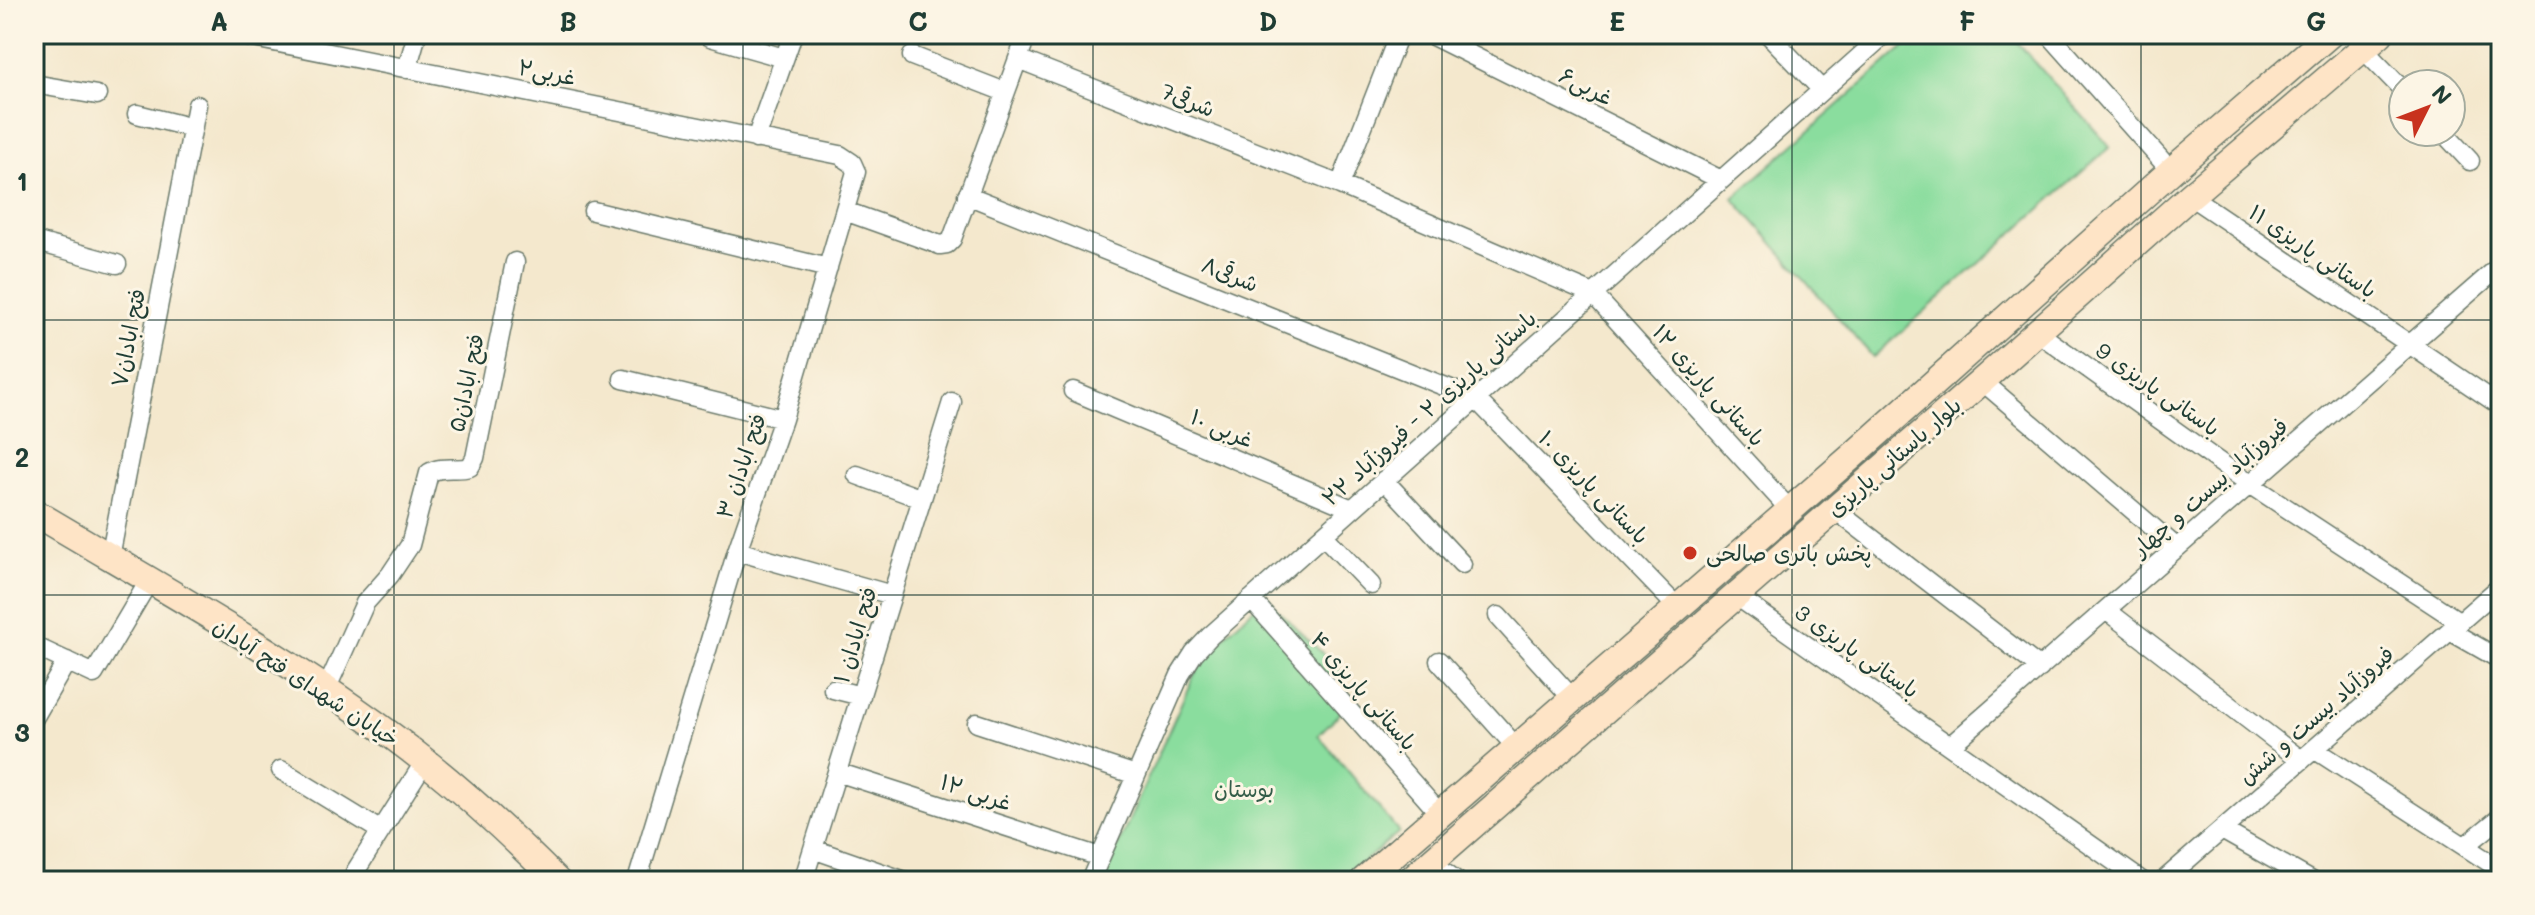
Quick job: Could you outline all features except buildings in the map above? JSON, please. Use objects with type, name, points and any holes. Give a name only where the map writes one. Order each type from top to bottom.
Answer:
[{"type":"main road","name":"بلوار باستانی پاریزی","points":[[1363,881],[2330,34]]},
{"type":"main road","name":"بلوار باستانی پاریزی","points":[[1409,881],[2190,196],[2372,41]]},
{"type":"main road","name":"خیابان شهدای فتح آبادان","points":[[34,512],[326,690],[425,761],[507,831],[557,881]]},
{"type":"street","name":"غربی۲","points":[[234,34],[756,139]]},
{"type":"street","points":[[407,69],[417,34]]},
{"type":"street","points":[[756,139],[793,34]]},
{"type":"street","points":[[845,211],[940,245],[947,244],[952,239],[1027,34]]},
{"type":"street","points":[[1340,185],[1399,34]]},
{"type":"street","name":"غربی۶","points":[[1429,34],[1721,180]]},
{"type":"street","points":[[1768,34],[1822,90]]},
{"type":"street","name":"باستانی پاریزی ۲ - فیروزآباد ۲۲","points":[[1090,881],[1180,675],[1194,653],[1885,34]]},
{"type":"street","points":[[2049,34],[2171,171]]},
{"type":"street","points":[[710,37],[784,58]]},
{"type":"street","points":[[2372,41],[2389,68]]},
{"type":"street","points":[[912,56],[1005,92]]},
{"type":"street","name":"شرقی7","points":[[1018,59],[1340,185],[1593,294]]},
{"type":"street","points":[[34,84],[97,95]]},
{"type":"street","name":"فتح ابادان۷","points":[[110,557],[197,105]]},
{"type":"street","points":[[137,114],[193,128]]},
{"type":"street","name":"فتح ابادان ۳","points":[[637,881],[737,551],[783,419],[856,172],[852,163],[840,155],[756,139]]},
{"type":"street","points":[[2458,148],[2470,161]]},
{"type":"street","name":"شرقی۸","points":[[967,195],[1476,399]]},
{"type":"street","name":"باستانی پاریزی ۱۱","points":[[2190,196],[2501,406]]},
{"type":"street","points":[[593,211],[828,268]]},
{"type":"street","points":[[34,241],[117,264]]},
{"type":"street","name":"فتح ابادان۵","points":[[326,690],[365,603],[390,575],[410,545],[429,473],[437,468],[461,470],[470,467],[475,458],[515,262]]},
{"type":"street","name":"فیروزآباد بیست و چهار","points":[[1951,745],[2501,265]]},
{"type":"street","name":"باستانی پاریزی ۱۲","points":[[1593,294],[1789,509]]},
{"type":"street","name":"باستانی پاریزی 9","points":[[2037,332],[2501,660]]},
{"type":"street","points":[[623,379],[783,419]]},
{"type":"street","points":[[1982,381],[2177,548]]},
{"type":"street","name":"غربی ۱۰","points":[[1073,391],[1352,509]]},
{"type":"street","name":"باستانی پاریزی ۱۰","points":[[1476,399],[1678,608]]},
{"type":"street","name":"فتح ابادان ۱","points":[[803,881],[952,402]]},
{"type":"street","points":[[857,475],[922,499]]},
{"type":"street","points":[[1384,480],[1462,564]]},
{"type":"street","points":[[1834,509],[2040,668]]},
{"type":"street","points":[[1323,535],[1371,585]]},
{"type":"street","points":[[737,551],[892,595]]},
{"type":"street","points":[[34,646],[94,674],[149,581]]},
{"type":"street","name":"فیروزآباد بیست و شش","points":[[2163,881],[2501,586]]},
{"type":"street","name":"باستانی پاریزی 3","points":[[1735,595],[1951,745],[2137,880]]},
{"type":"street","name":"باستانی پاریزی ۴","points":[[1251,599],[1440,814]]},
{"type":"street","points":[[2106,610],[2308,755],[2465,846],[2493,872]]},
{"type":"street","points":[[1498,616],[1573,699]]},
{"type":"street","points":[[34,718],[67,661]]},
{"type":"street","points":[[1439,661],[1517,748]]},
{"type":"street","points":[[833,689],[861,696]]},
{"type":"street","points":[[977,723],[1136,775]]},
{"type":"street","points":[[355,872],[425,761]]},
{"type":"street","points":[[281,770],[381,831]]},
{"type":"street","name":"غربی ۱۲","points":[[837,772],[1100,857]]},
{"type":"street","points":[[2465,846],[2501,817]]},
{"type":"street","points":[[2222,830],[2312,881]]},
{"type":"street","points":[[813,849],[905,881]]},
{"type":"street","points":[[1431,862],[1457,881]]},
{"type":"green space","points":[[1919,34],[2010,34],[2110,147],[1873,357],[1733,198]]},
{"type":"green space","name":"بوستان","points":[[1265,598],[1341,671],[1326,688],[1344,709],[1318,735],[1399,832],[1341,881],[1102,881],[1192,679],[1216,646]]},
{"type":"place","name":"پخش باتری صالحی","points":[[1690,553]]}]
